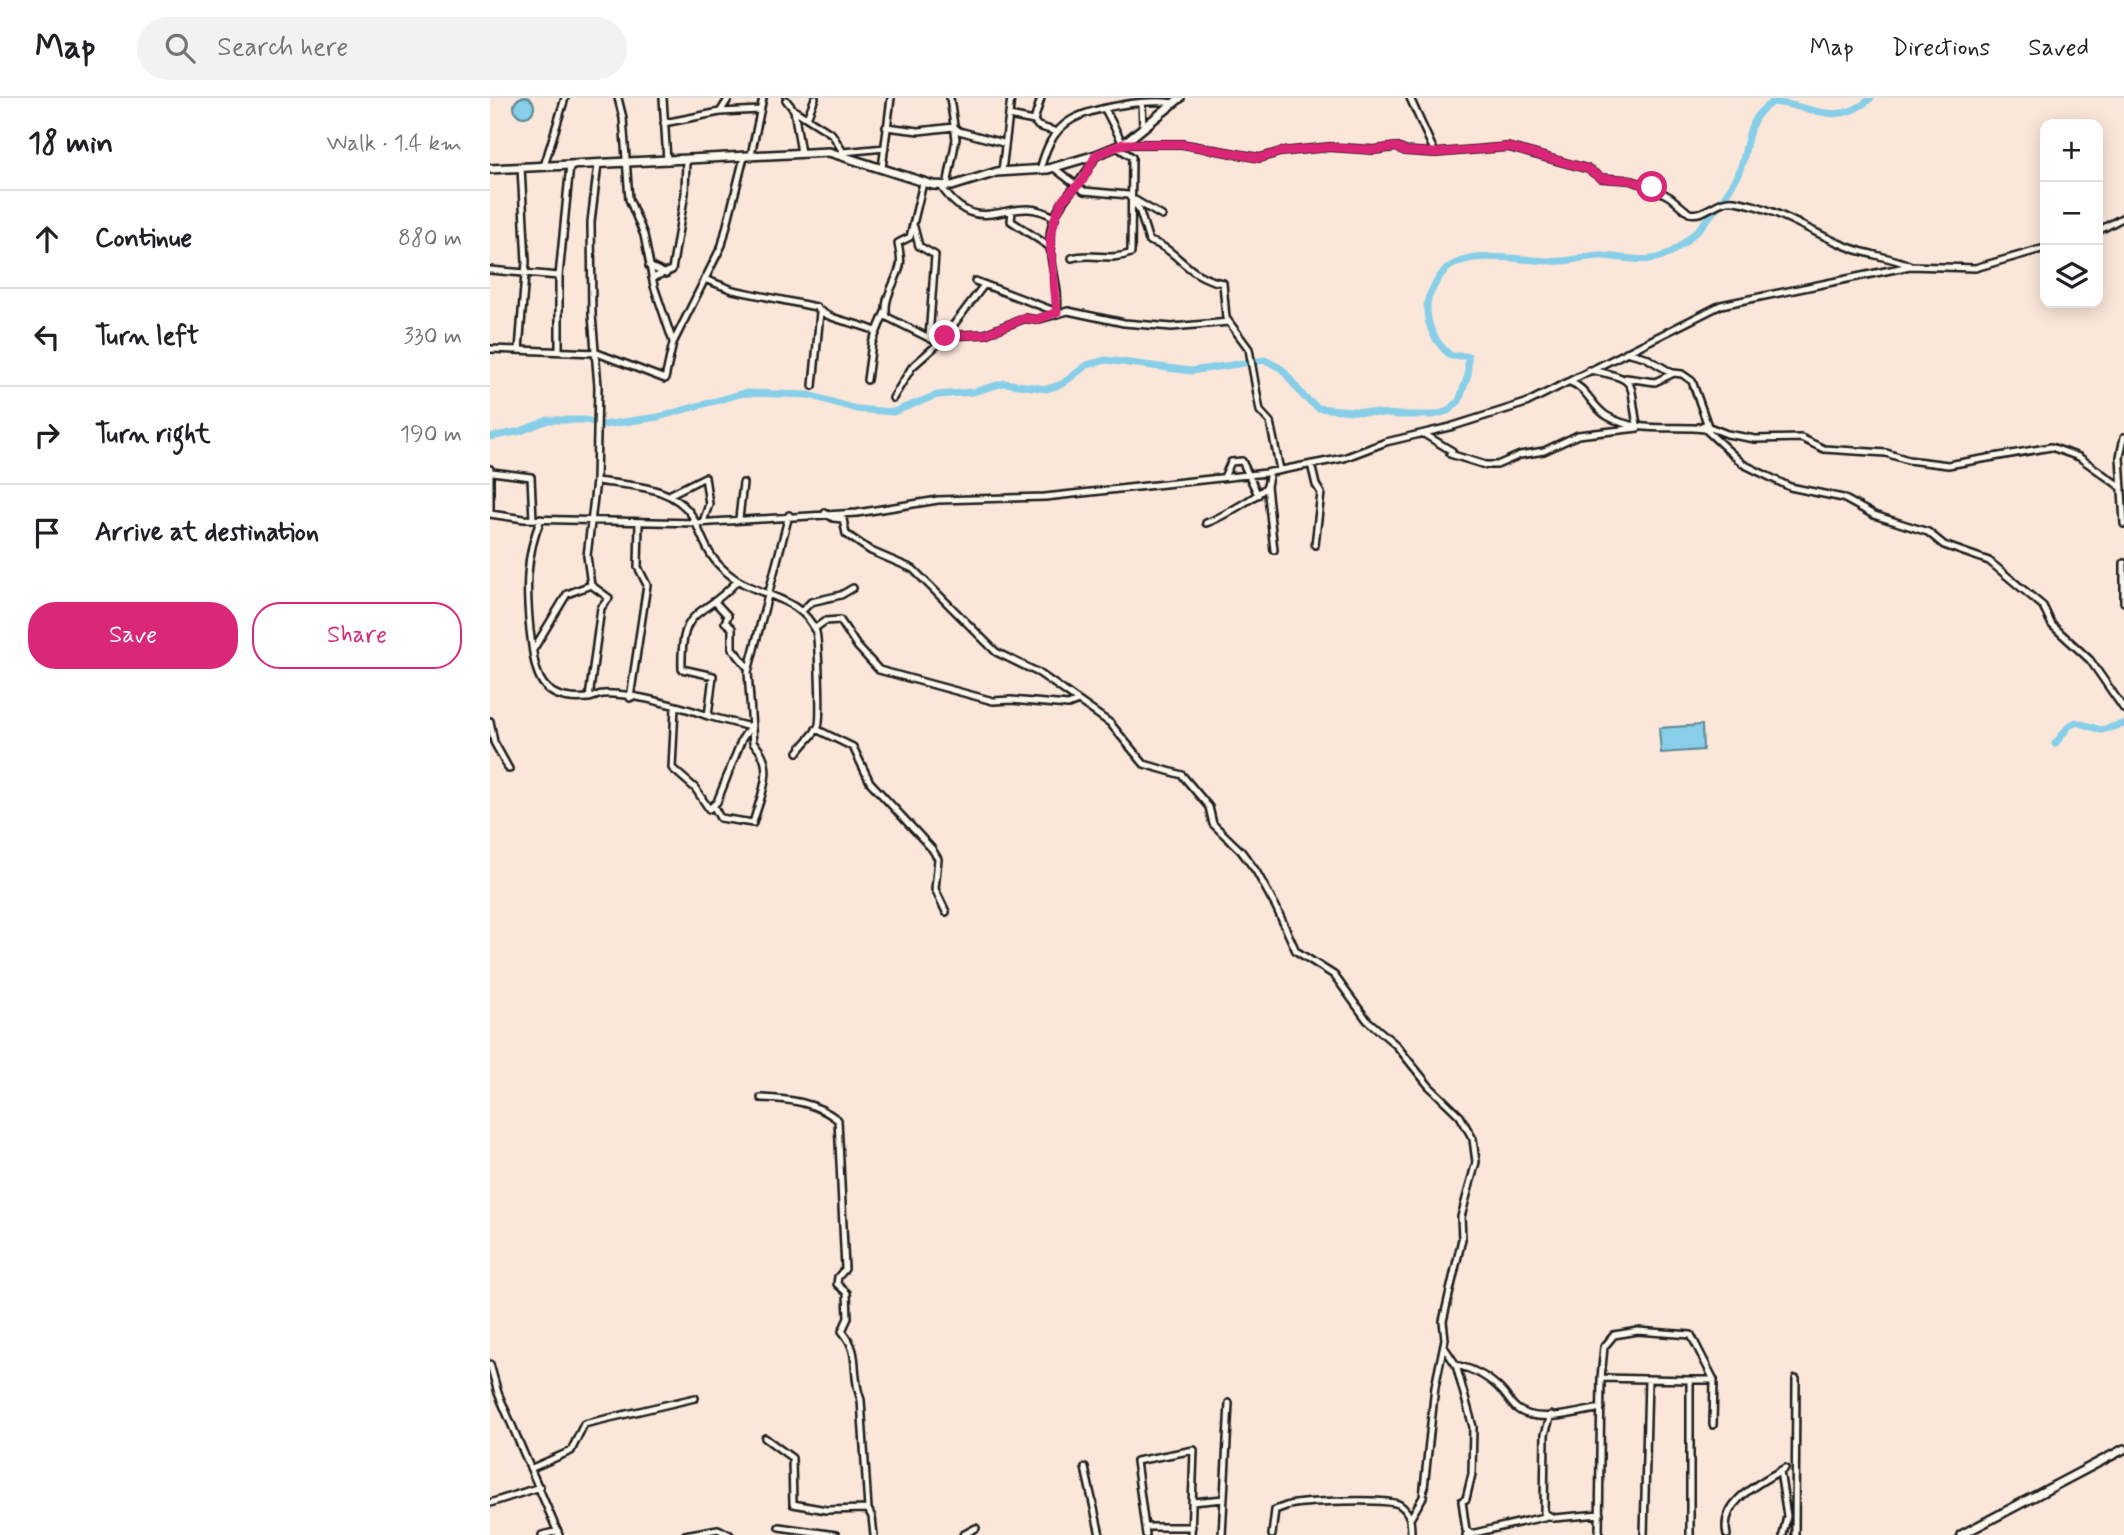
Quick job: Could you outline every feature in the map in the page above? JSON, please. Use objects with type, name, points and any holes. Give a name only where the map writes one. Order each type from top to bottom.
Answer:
[{"type":"street","points":[[544,166],[565,98]]},
{"type":"street","points":[[618,98],[623,118],[629,199],[644,235],[652,278],[673,343]]},
{"type":"street","points":[[663,98],[667,161]]},
{"type":"street","points":[[720,113],[729,98]]},
{"type":"street","points":[[490,349],[597,353],[665,379],[673,343],[690,306],[707,280],[728,226],[764,98]]},
{"type":"street","points":[[807,118],[815,98]]},
{"type":"street","points":[[882,168],[891,98]]},
{"type":"street","points":[[950,98],[955,148],[944,186],[952,202],[965,212],[996,215],[1031,207],[1055,218]]},
{"type":"street","points":[[1002,171],[1003,143],[1011,98]]},
{"type":"street","points":[[1034,121],[1041,98]]},
{"type":"street","points":[[834,152],[923,183],[944,186],[1002,171],[1054,168],[1096,155],[1120,145],[1181,98]]},
{"type":"street","points":[[1410,98],[1435,153]]},
{"type":"street","points":[[786,100],[794,110],[832,134],[843,152]]},
{"type":"street","points":[[1040,170],[1049,142],[1071,120],[1105,109],[1142,103],[1173,103]]},
{"type":"street","points":[[1142,103],[1143,128]]},
{"type":"street","points":[[1072,258],[1084,255],[1116,259],[1131,253],[1132,157],[1120,145],[1105,109]]},
{"type":"street","points":[[664,123],[720,113],[760,110]]},
{"type":"street","points":[[794,110],[801,153]]},
{"type":"street","points":[[1009,116],[1034,121],[1038,127],[1058,132]]},
{"type":"street","points":[[886,127],[919,131],[954,127],[958,131],[1003,143]]},
{"type":"street","points":[[1120,145],[1182,144],[1260,158],[1280,152],[1329,147],[1374,150],[1395,147],[1405,151],[1435,153],[1508,147],[1588,169],[1601,178],[1629,180],[1652,187],[1670,197],[1689,213],[1703,212],[1720,201],[1744,204],[1814,229],[1848,247],[1910,266]]},
{"type":"street","points":[[490,169],[885,148]]},
{"type":"street","points":[[1057,312],[1050,247],[1055,218],[1063,200],[1077,187],[1096,155]]},
{"type":"street","points":[[652,278],[672,271],[685,193],[686,160]]},
{"type":"street","points":[[589,698],[601,608],[609,598],[591,585],[587,556],[596,481],[598,410],[597,353],[592,315],[591,222],[598,164]]},
{"type":"street","points":[[559,352],[559,276],[570,165]]},
{"type":"street","points":[[519,350],[525,272],[521,167]]},
{"type":"street","points":[[1054,168],[1077,187],[1094,194],[1128,195],[1162,216]]},
{"type":"street","points":[[867,380],[876,331],[885,312],[891,285],[901,265],[898,243],[910,237],[923,183]]},
{"type":"street","points":[[1133,198],[1149,241],[1160,244],[1194,274],[1223,283],[1226,318],[1249,349],[1260,411],[1270,422],[1280,470]]},
{"type":"street","points":[[1012,211],[1011,221],[1050,247]]},
{"type":"street","points":[[2103,228],[2123,218]]},
{"type":"street","points":[[913,224],[919,246],[935,255],[929,338]]},
{"type":"street","points":[[533,519],[531,477],[491,470],[490,514],[533,519],[639,523],[696,523],[789,515],[857,513],[938,500],[1058,496],[1270,472],[1311,464],[1500,412],[1570,382],[1626,352],[1675,331],[1721,305],[1910,266],[1975,268],[2040,249]]},
{"type":"street","points":[[649,266],[666,274]]},
{"type":"street","points":[[490,270],[559,276]]},
{"type":"street","points":[[707,280],[733,290],[816,307],[820,312],[859,323],[876,331]]},
{"type":"street","points":[[975,281],[1057,312]]},
{"type":"street","points":[[893,398],[912,368],[945,336],[984,285]]},
{"type":"street","points":[[945,336],[985,334],[1025,318],[1036,320],[1068,311],[1124,323],[1172,327],[1229,322]]},
{"type":"street","points":[[813,386],[820,312]]},
{"type":"street","points":[[885,312],[887,317],[939,342]]},
{"type":"street","points":[[1626,352],[1645,357],[1692,381],[1712,430],[1743,464],[1790,486],[1843,498],[1874,515],[1928,532],[1944,545],[1989,561],[2043,606],[2052,625],[2090,660],[2124,709]]},
{"type":"street","points":[[1589,370],[1635,382],[1655,382],[1672,373]]},
{"type":"street","points":[[1623,377],[1633,388],[1635,396],[1632,407],[1639,428]]},
{"type":"street","points":[[1570,382],[1578,385],[1604,414],[1639,428]]},
{"type":"street","points":[[1422,434],[1452,451],[1450,454],[1485,465],[1497,465],[1520,455],[1544,451],[1578,435],[1639,428],[1695,428],[1755,439],[1801,438],[1824,449],[1886,453],[1908,460],[1948,466],[2051,447],[2079,457],[2122,488]]},
{"type":"street","points":[[1695,428],[1712,430]]},
{"type":"street","points":[[2124,437],[2120,457],[2124,524]]},
{"type":"street","points":[[1224,477],[1231,462],[1242,461],[1246,475],[1258,495]]},
{"type":"street","points":[[1311,464],[1321,493],[1315,545]]},
{"type":"street","points":[[1270,472],[1267,486],[1274,550]]},
{"type":"street","points":[[671,494],[705,477],[709,504],[703,522]]},
{"type":"street","points":[[596,481],[671,494],[689,509],[714,560],[737,581],[801,612],[814,629],[822,713],[816,729],[798,752]]},
{"type":"street","points":[[739,519],[743,483]]},
{"type":"street","points":[[1206,523],[1258,495],[1267,486]]},
{"type":"street","points":[[825,513],[833,518],[843,519],[846,534],[871,551],[913,569],[996,652],[1039,673],[1110,723],[1144,764],[1182,775],[1209,807],[1213,824],[1241,851],[1256,871],[1296,951],[1334,975],[1367,1020],[1396,1045],[1429,1086],[1460,1116],[1474,1139],[1476,1162],[1461,1217],[1462,1240],[1443,1321],[1444,1347],[1435,1387],[1423,1497],[1410,1520]]},
{"type":"street","points":[[714,807],[720,818],[753,823],[768,782],[761,751],[753,743],[750,727],[749,669],[766,595],[789,515]]},
{"type":"street","points":[[541,519],[526,572],[533,652],[539,678],[552,695],[589,698],[603,694],[631,698],[750,727]]},
{"type":"street","points":[[631,698],[647,585],[638,567],[639,523]]},
{"type":"street","points":[[2124,563],[2124,602]]},
{"type":"street","points":[[708,716],[713,676],[682,669],[682,641],[689,620],[698,610],[721,599],[737,581]]},
{"type":"street","points":[[533,652],[567,594],[591,585]]},
{"type":"street","points":[[801,612],[811,602],[841,595],[853,588]]},
{"type":"street","points":[[715,602],[728,616],[725,622],[732,628],[732,648],[749,669]]},
{"type":"street","points":[[814,629],[825,621],[840,620],[857,646],[880,670],[902,677],[993,701],[1012,699],[1068,705],[1078,701]]},
{"type":"street","points":[[675,707],[672,768],[695,788],[709,809],[714,807]]},
{"type":"street","points":[[490,721],[494,742],[509,769]]},
{"type":"street","points":[[714,807],[742,739],[750,727]]},
{"type":"street","points":[[816,729],[853,747],[870,782],[932,849],[938,859],[935,889],[946,912]]},
{"type":"street","points":[[761,1098],[800,1102],[828,1112],[838,1120],[845,1269],[838,1277],[838,1284],[847,1293],[848,1318],[842,1331],[853,1344],[855,1381],[861,1399],[868,1510],[873,1517],[874,1535]]},
{"type":"street","points":[[1599,1535],[1601,1378],[1604,1347],[1614,1335],[1647,1331],[1691,1335],[1714,1380],[1713,1425]]},
{"type":"street","points":[[1444,1347],[1456,1365],[1474,1441],[1472,1474],[1462,1505],[1466,1530],[1470,1535],[1548,1516],[1600,1514]]},
{"type":"street","points":[[490,1364],[498,1393],[559,1533],[542,1535]]},
{"type":"street","points":[[1456,1365],[1474,1370],[1500,1388],[1516,1409],[1532,1415],[1601,1408]]},
{"type":"street","points":[[1601,1378],[1714,1380]]},
{"type":"street","points":[[1644,1535],[1648,1379]]},
{"type":"street","points":[[1795,1535],[1796,1379]]},
{"type":"street","points":[[1690,1380],[1690,1535]]},
{"type":"street","points":[[532,1468],[570,1451],[584,1424],[695,1398]]},
{"type":"street","points":[[1222,1535],[1229,1403]]},
{"type":"street","points":[[1548,1516],[1542,1504],[1543,1467],[1546,1424],[1551,1415]]},
{"type":"street","points":[[765,1438],[792,1458],[793,1504],[826,1510],[868,1510]]},
{"type":"street","points":[[1961,1535],[2124,1449]]},
{"type":"street","points":[[1146,1535],[1136,1461],[1194,1450],[1191,1535]]},
{"type":"street","points":[[1085,1468],[1100,1535]]},
{"type":"street","points":[[1727,1535],[1724,1519],[1728,1510],[1738,1499],[1782,1470],[1787,1517],[1783,1535]]},
{"type":"street","points":[[490,1503],[540,1487]]},
{"type":"street","points":[[1192,1502],[1224,1499]]},
{"type":"street","points":[[1272,1535],[1275,1510],[1295,1503],[1390,1500],[1402,1506],[1410,1520],[1411,1535]]},
{"type":"street","points":[[779,1527],[836,1535]]},
{"type":"street","points":[[1145,1527],[1192,1527]]},
{"type":"street","points":[[963,1535],[976,1528]]},
{"type":"street","points":[[685,1535],[718,1529],[730,1535]]},
{"type":"water","points":[[524,97],[531,100],[534,107],[531,114],[524,117],[517,114],[514,107],[517,100]]},
{"type":"water","points":[[1702,725],[1703,750],[1661,753],[1659,728]]},
{"type":"waterway","points":[[490,437],[521,431],[548,420],[586,420],[603,425],[658,417],[744,393],[809,395],[856,409],[893,412],[937,395],[973,392],[1004,383],[1047,389],[1062,384],[1087,365],[1106,360],[1191,371],[1265,360],[1282,369],[1304,397],[1318,408],[1398,415],[1434,415],[1448,411],[1459,401],[1468,375],[1468,356],[1451,356],[1437,340],[1428,320],[1428,299],[1447,269],[1460,261],[1494,257],[1547,261],[1599,256],[1641,260],[1658,258],[1685,242],[1716,208],[1735,180],[1751,127],[1763,109],[1773,102],[1835,114],[1859,107],[1871,98]]},
{"type":"waterway","points":[[2055,744],[2069,726],[2076,722],[2101,730],[2124,724]]},
{"type":"route","points":[[945,336],[985,334],[1025,318],[1036,320],[1057,312],[1050,239],[1055,218],[1063,200],[1083,180],[1096,155],[1123,144],[1155,142],[1202,146],[1260,158],[1280,152],[1329,147],[1386,150],[1395,147],[1405,151],[1459,153],[1508,147],[1588,169],[1601,178],[1629,180],[1652,187]]}]
